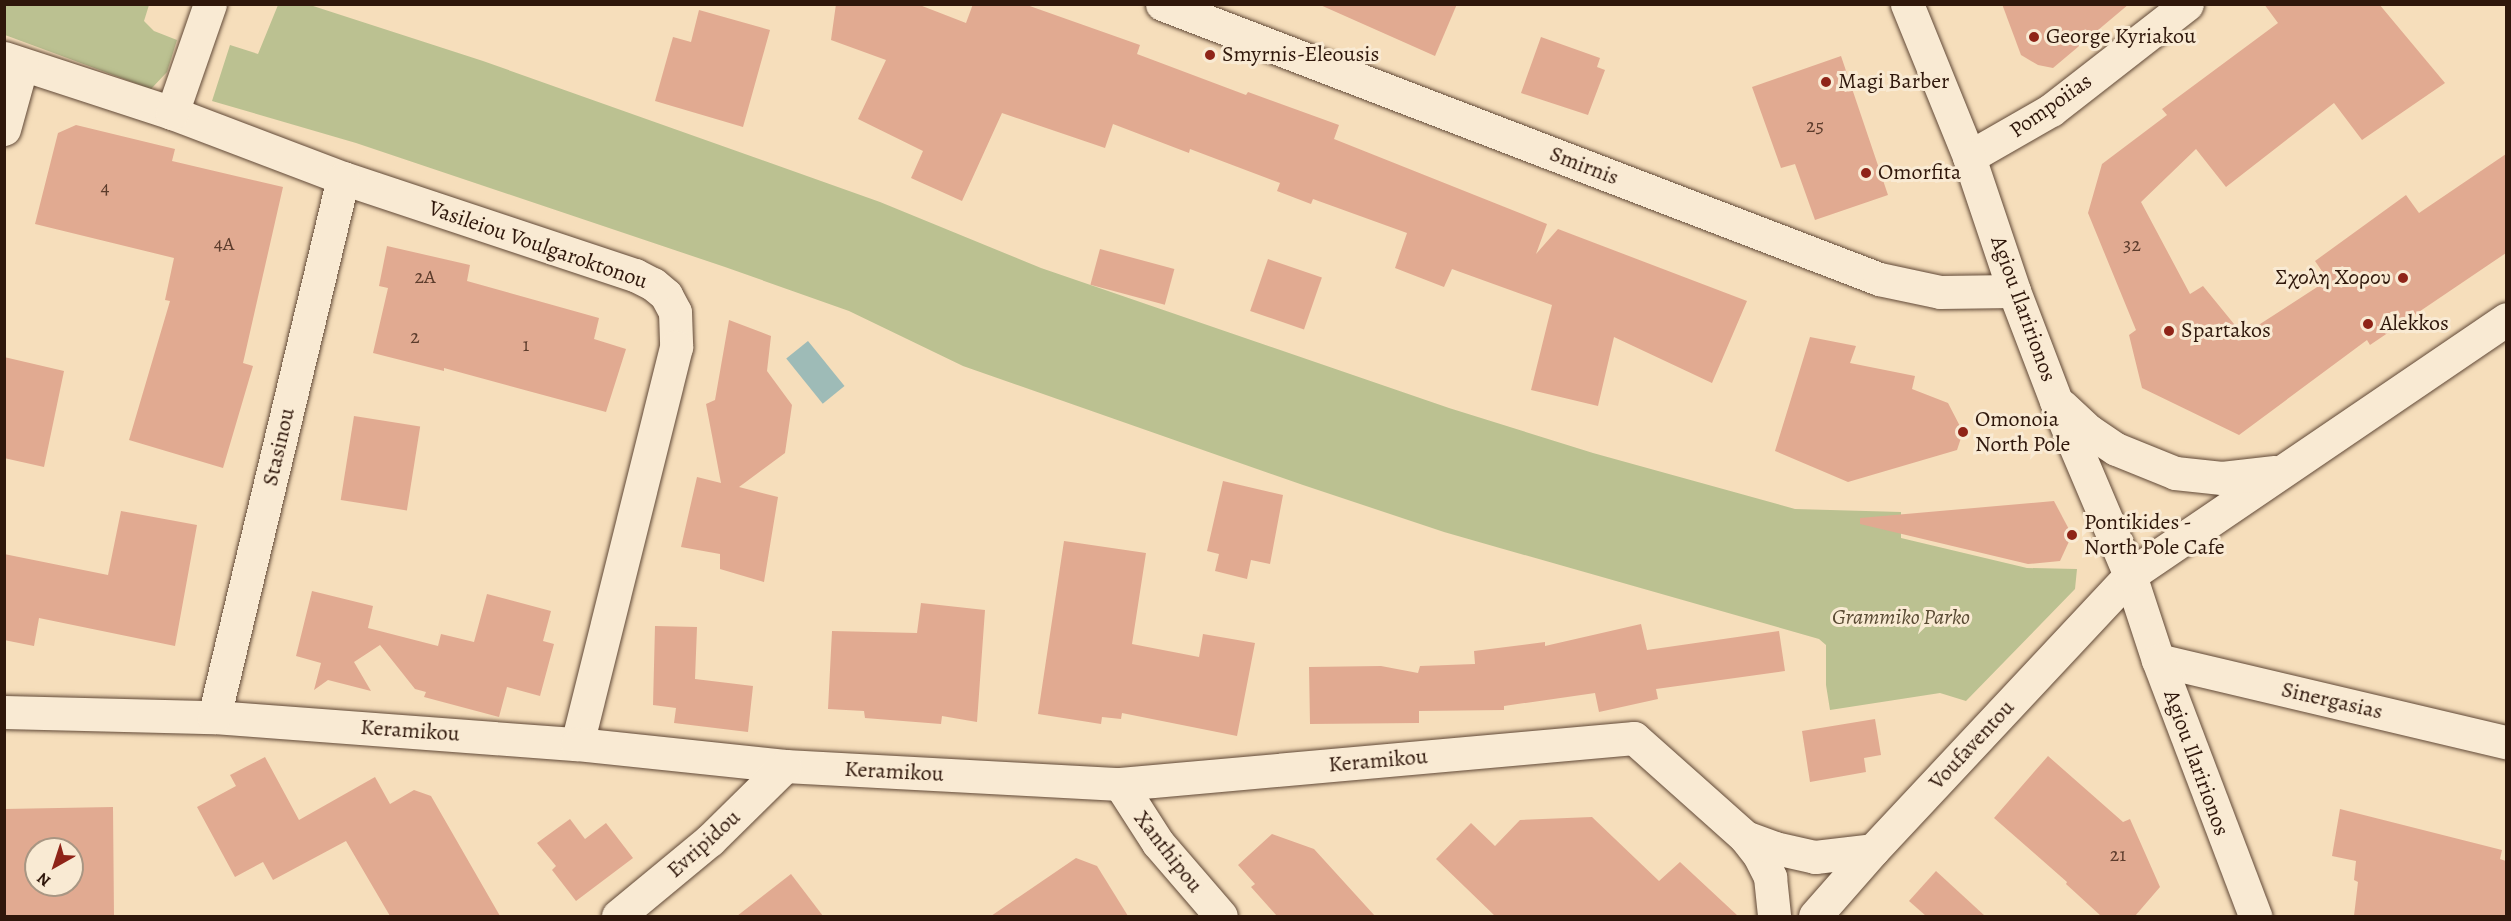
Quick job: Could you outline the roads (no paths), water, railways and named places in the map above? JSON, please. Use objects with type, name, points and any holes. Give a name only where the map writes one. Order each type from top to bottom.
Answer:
[{"type":"street","points":[[172,113],[210,4]]},
{"type":"street","name":"Smirnis","points":[[1162,4],[1879,279],[1940,292],[2014,291]]},
{"type":"street","name":"Agiou Ilaririonos","points":[[1907,4],[1969,158],[2014,291],[2056,401],[2130,575],[2158,660],[2255,916]]},
{"type":"street","name":"Pompoiias","points":[[1969,158],[2051,110],[2187,4]]},
{"type":"street","points":[[4,129],[13,61]]},
{"type":"street","name":"Vasileiou Voulgaroktonou","points":[[13,61],[172,113],[344,178],[635,275],[653,284],[666,295],[675,312],[676,347],[577,744]]},
{"type":"street","name":"Stasinou","points":[[214,717],[344,178]]},
{"type":"street","name":"Voufaventou","points":[[1815,916],[1873,850],[2130,575],[2278,472],[2506,319]]},
{"type":"street","points":[[2056,401],[2089,431],[2116,449],[2175,473],[2222,478],[2278,472]]},
{"type":"street","name":"Sinergasias","points":[[2158,660],[2506,742]]},
{"type":"street","name":"Keramikou","points":[[4,712],[214,717],[577,744],[785,766],[1119,784],[1634,738],[1745,837],[1759,855],[1770,877],[1774,916]]},
{"type":"street","name":"Evripidou","points":[[618,916],[710,840],[785,766]]},
{"type":"street","name":"Xanthipou","points":[[1119,784],[1158,843],[1221,916]]},
{"type":"street","name":"Keramikou","points":[[1745,837],[1775,848],[1815,857],[1873,850]]},
{"type":"water","points":[[808,341],[845,386],[823,404],[786,359]]},
{"type":"place","name":"George Kyriakou","points":[[2034,37]]},
{"type":"place","name":"Smyrnis-Eleousis","points":[[1210,55]]},
{"type":"place","name":"Magi Barber","points":[[1826,82]]},
{"type":"place","name":"Omorfita","points":[[1866,173]]},
{"type":"place","name":"Σχολη Χορου","points":[[2403,278]]},
{"type":"place","name":"Alekkos","points":[[2368,324]]},
{"type":"place","name":"Spartakos","points":[[2169,331]]},
{"type":"place","name":"Omonoia North Pole","points":[[1963,432]]},
{"type":"place","name":"Pontikides - North Pole Cafe","points":[[2072,535]]},
{"type":"park label","name":"Grammiko Parko","points":[[1901,618]]}]
